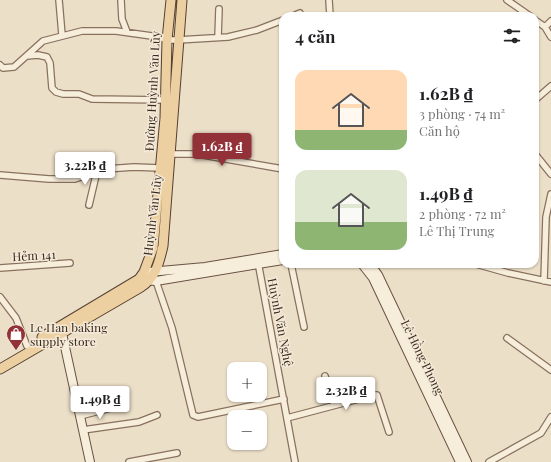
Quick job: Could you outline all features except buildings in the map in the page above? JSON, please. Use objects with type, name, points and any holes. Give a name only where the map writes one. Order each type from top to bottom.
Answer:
[{"type":"main road","name":"Đường Huỳnh Văn Lũy","points":[[142,275],[152,248],[166,100],[167,40],[171,0]]},
{"type":"main road","name":"Huỳnh Văn Lũy","points":[[154,278],[163,246],[182,0]]},
{"type":"main road","points":[[0,369],[142,275]]},
{"type":"main road","points":[[0,362],[154,278]]},
{"type":"street","points":[[59,0],[62,35]]},
{"type":"street","points":[[122,0],[122,19],[126,32]]},
{"type":"street","points":[[329,0],[330,12]]},
{"type":"street","points":[[507,0],[524,12]]},
{"type":"street","points":[[218,37],[219,9]]},
{"type":"street","points":[[545,26],[551,21]]},
{"type":"street","points":[[1,67],[14,67],[44,41],[82,30],[126,32],[159,37],[167,40],[178,40],[228,37],[257,30],[279,22]]},
{"type":"street","points":[[539,22],[545,26],[551,37]]},
{"type":"street","points":[[28,56],[38,55],[46,57],[50,63],[52,88],[56,92],[63,94],[79,94],[92,99],[166,100]]},
{"type":"street","points":[[539,96],[551,86]]},
{"type":"street","points":[[161,154],[197,154],[279,168]]},
{"type":"street","points":[[539,159],[551,174]]},
{"type":"street","points":[[0,174],[49,179],[75,178],[97,171],[134,166],[160,168]]},
{"type":"street","points":[[89,205],[97,171]]},
{"type":"street","points":[[544,281],[546,217],[551,194]]},
{"type":"street","points":[[258,261],[279,255]]},
{"type":"street","points":[[142,275],[154,278],[198,268],[279,260]]},
{"type":"street","name":"Huỳnh Văn Nghệ","points":[[258,261],[295,462]]},
{"type":"street","name":"Hẻm 141","points":[[0,268],[70,263]]},
{"type":"street","points":[[292,268],[304,327]]},
{"type":"street","name":"Lê Hồng Phong","points":[[365,268],[373,278],[460,462]]},
{"type":"street","name":"Lê Hồng Phong","points":[[373,268],[378,275],[467,462]]},
{"type":"street","points":[[497,268],[551,282]]},
{"type":"street","points":[[154,278],[172,328],[193,415],[198,417],[239,410],[284,399]]},
{"type":"street","points":[[0,297],[16,318],[27,346]]},
{"type":"street","points":[[60,330],[90,462]]},
{"type":"street","points":[[507,338],[551,370]]},
{"type":"street","points":[[325,376],[334,405]]},
{"type":"street","points":[[287,418],[369,394],[377,395],[389,432]]},
{"type":"street","points":[[80,416],[115,406]]},
{"type":"street","points":[[83,430],[139,422],[157,416]]},
{"type":"street","points":[[489,462],[541,434],[551,418]]},
{"type":"street","points":[[129,462],[177,453]]},
{"type":"place","name":"Le Han baking supply store","points":[[16,351]]}]
